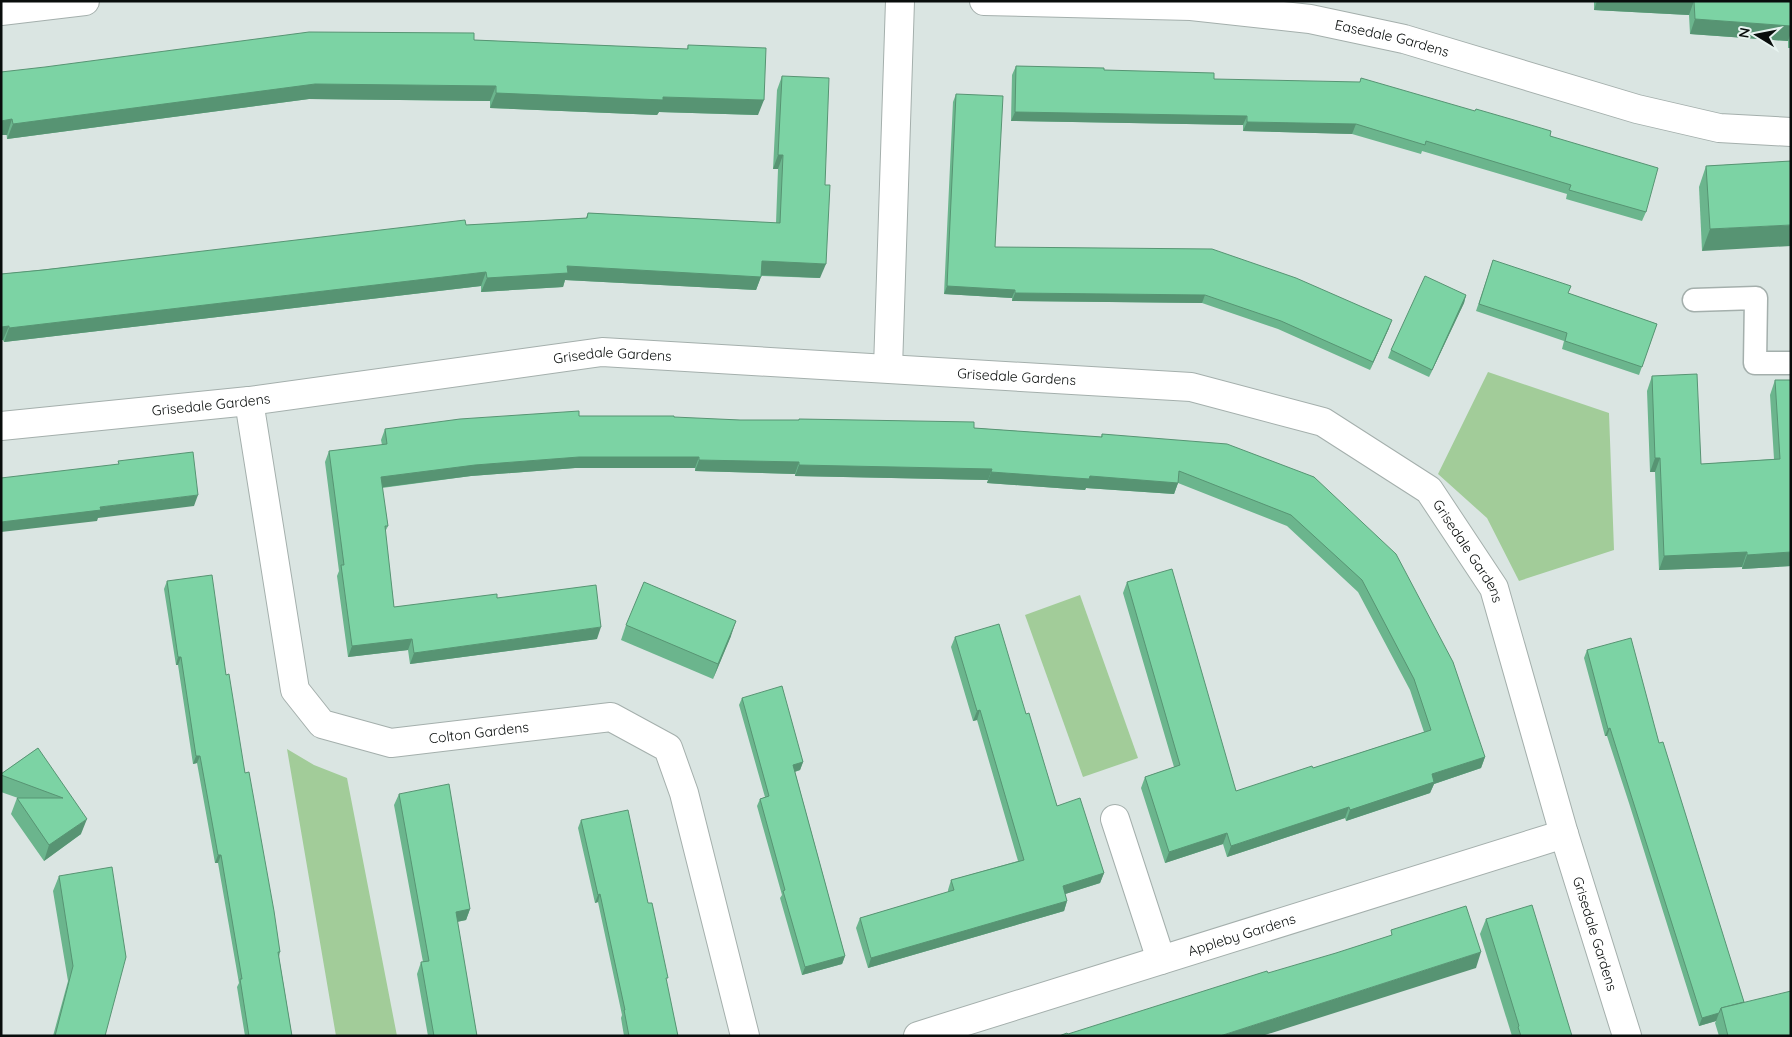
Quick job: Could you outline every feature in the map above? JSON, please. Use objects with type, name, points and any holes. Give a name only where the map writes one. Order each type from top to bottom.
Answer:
[{"type":"street","points":[[1,11],[86,1]]},
{"type":"street","points":[[888,368],[900,1]]},
{"type":"street","name":"Easedale Gardens","points":[[984,1],[1191,4],[1310,19],[1404,39],[1637,109],[1719,128],[1791,132]]},
{"type":"street","name":"Grisedale Gardens","points":[[1,426],[249,402],[602,352],[1191,386],[1323,422],[1429,490],[1494,588],[1564,834],[1627,1036]]},
{"type":"street","name":"Colton Gardens","points":[[249,402],[295,690],[322,724],[391,743],[611,717],[668,748],[684,793],[745,1036]]},
{"type":"street","points":[[1115,819],[1161,960]]},
{"type":"street","name":"Appleby Gardens","points":[[918,1036],[1564,834]]},
{"type":"lane","points":[[1694,300],[1756,298],[1755,363],[1791,363]]},
{"type":"green space","points":[[1488,372],[1609,413],[1614,550],[1519,581],[1487,518],[1438,474]]},
{"type":"green space","points":[[1080,595],[1138,758],[1083,777],[1025,615]]},
{"type":"green space","points":[[287,749],[314,765],[347,778],[397,1036],[336,1036]]},
{"type":"building","points":[[1694,1],[1791,1],[1791,26],[1695,19]]},
{"type":"building","points":[[309,32],[474,33],[474,40],[688,49],[688,45],[766,48],[764,100],[663,97],[663,100],[496,93],[496,86],[315,84],[13,124],[12,119],[1,121],[1,72]]},
{"type":"building","points":[[1016,66],[1214,73],[1214,79],[1360,82],[1361,78],[1551,131],[1550,136],[1658,168],[1646,212],[1569,190],[1571,185],[1426,141],[1425,145],[1356,124],[1247,122],[1247,116],[1015,112]]},
{"type":"building","points":[[782,76],[829,78],[825,185],[830,185],[826,264],[762,261],[761,277],[567,266],[568,273],[487,278],[486,272],[9,328],[9,326],[1,327],[1,274],[465,220],[466,225],[587,218],[588,213],[780,223],[783,155],[778,155]]},
{"type":"building","points":[[956,94],[1003,96],[995,247],[1212,249],[1296,278],[1392,320],[1373,362],[1281,321],[1205,295],[1015,293],[1015,290],[947,286]]},
{"type":"building","points":[[1791,161],[1791,225],[1710,229],[1706,166]]},
{"type":"building","points":[[1493,260],[1571,286],[1568,293],[1657,324],[1642,367],[1565,341],[1567,333],[1479,304]]},
{"type":"building","points":[[1425,276],[1466,295],[1432,370],[1391,350]]},
{"type":"building","points":[[1697,374],[1701,464],[1780,459],[1775,380],[1791,380],[1791,552],[1747,555],[1747,552],[1664,556],[1660,458],[1655,458],[1652,376]]},
{"type":"building","points":[[579,411],[579,416],[674,416],[740,420],[799,419],[974,422],[974,428],[1102,437],[1102,434],[1227,444],[1314,477],[1396,554],[1453,662],[1485,757],[1432,774],[1434,782],[1350,810],[1349,807],[1231,846],[1227,833],[1169,852],[1145,777],[1180,765],[1127,582],[1172,569],[1236,791],[1431,730],[1414,679],[1362,580],[1291,515],[1179,471],[1178,483],[1090,476],[1089,479],[991,472],[992,469],[799,465],[799,462],[699,460],[699,457],[579,457],[475,465],[381,477],[388,526],[385,526],[394,607],[497,594],[497,598],[596,585],[601,627],[414,653],[412,639],[352,646],[341,565],[344,565],[329,451],[387,444],[385,429],[460,419]]},
{"type":"building","points":[[193,452],[198,495],[100,507],[101,510],[1,522],[1,478],[119,464],[118,461]]},
{"type":"building","points":[[212,575],[226,675],[229,674],[245,773],[249,772],[274,911],[280,952],[278,952],[292,1036],[249,1036],[240,979],[242,979],[221,855],[218,855],[200,756],[196,756],[181,657],[178,657],[167,581]]},
{"type":"building","points":[[644,582],[736,621],[718,664],[626,625]]},
{"type":"building","points":[[999,624],[1026,714],[1029,713],[1057,806],[1080,798],[1104,873],[1063,886],[1067,901],[871,958],[860,918],[954,890],[951,880],[1024,860],[980,710],[977,711],[955,637]]},
{"type":"building","points":[[1631,638],[1659,743],[1663,742],[1744,1002],[1721,1008],[1719,1013],[1702,1018],[1610,728],[1608,729],[1587,650]]},
{"type":"building","points":[[782,686],[803,762],[793,765],[845,956],[805,967],[783,891],[785,890],[760,799],[769,796],[742,698]]},
{"type":"building","points":[[38,748],[87,819],[49,845],[17,798],[63,798],[1,775]]},
{"type":"building","points":[[449,784],[470,909],[456,912],[477,1036],[434,1036],[421,962],[429,961],[399,794]]},
{"type":"building","points":[[628,810],[648,903],[652,903],[678,1036],[629,1036],[600,894],[598,895],[581,820]]},
{"type":"building","points":[[112,867],[126,957],[105,1036],[55,1036],[73,966],[59,876]]},
{"type":"building","points":[[1532,905],[1572,1036],[1521,1036],[1518,1027],[1486,919]]},
{"type":"building","points":[[1466,906],[1481,952],[1220,1036],[1059,1036],[1267,971],[1268,973],[1336,953],[1392,935],[1391,930]]},
{"type":"building","points":[[1791,991],[1791,1036],[1728,1036],[1721,1008]]}]
